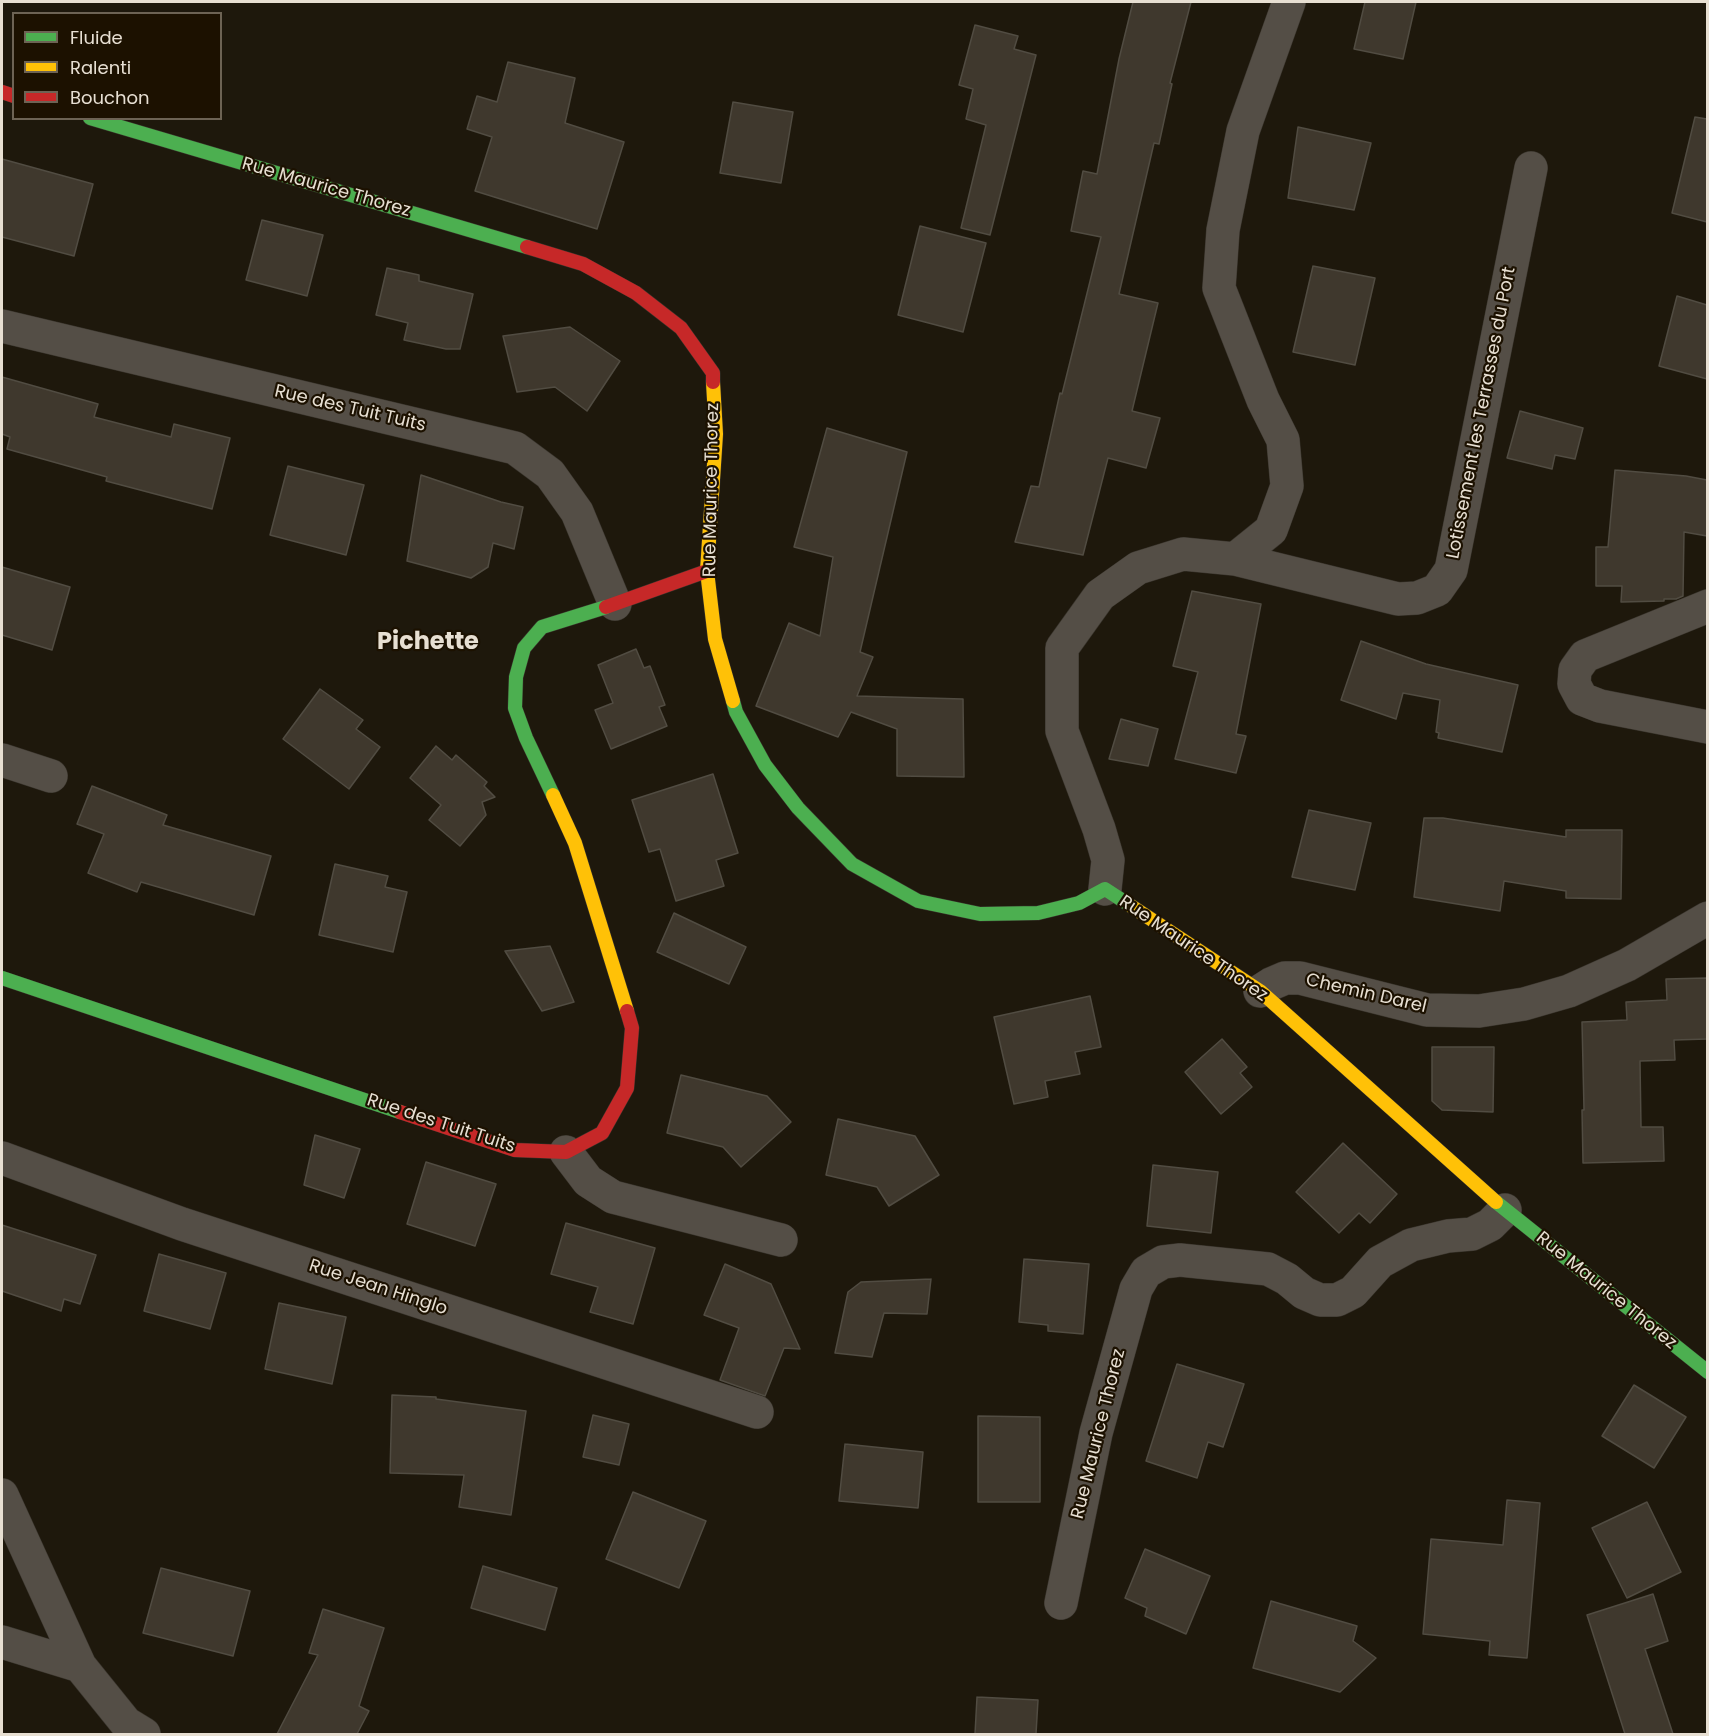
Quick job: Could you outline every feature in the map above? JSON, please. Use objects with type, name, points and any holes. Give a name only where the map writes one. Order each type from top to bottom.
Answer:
[{"type":"street","points":[[1235,559],[1271,530],[1287,486],[1283,440],[1263,400],[1219,288],[1223,230],[1243,131],[1289,2]]},
{"type":"street","name":"Rue Maurice Thorez","points":[[97,120],[583,264],[636,293],[681,328],[713,373],[716,434],[707,571],[715,639],[736,712],[765,765],[798,808],[852,864],[918,901],[980,914],[1038,913],[1079,903],[1105,890],[1260,991],[1505,1209],[1707,1372]]},
{"type":"street","name":"Lotissement les Terrasses du Port","points":[[1105,890],[1108,860],[1099,829],[1062,730],[1062,648],[1100,595],[1138,568],[1183,554],[1235,559],[1398,599],[1417,598],[1437,590],[1450,570],[1531,168]]},
{"type":"street","name":"Rue des Tuit Tuits","points":[[2,326],[515,448],[550,474],[577,512],[615,604]]},
{"type":"street","points":[[707,571],[542,627],[524,648],[516,677],[515,708],[526,738],[575,843],[632,1028],[627,1088],[602,1133],[566,1152],[588,1181],[613,1197],[782,1240]]},
{"type":"street","points":[[1707,606],[1585,656],[1575,670],[1574,684],[1582,699],[1600,706],[1707,727]]},
{"type":"street","points":[[2,760],[51,776]]},
{"type":"street","name":"Chemin Darel","points":[[1260,991],[1286,978],[1300,978],[1427,1010],[1479,1011],[1524,1004],[1569,991],[1627,965],[1707,918]]},
{"type":"street","name":"Rue des Tuit Tuits","points":[[2,978],[515,1150],[566,1152]]},
{"type":"street","name":"Rue Jean Hinglo","points":[[2,1158],[182,1224],[757,1412]]},
{"type":"street","name":"Rue Maurice Thorez","points":[[1060,1604],[1096,1433],[1136,1289],[1146,1272],[1163,1262],[1180,1260],[1268,1269],[1287,1279],[1304,1293],[1320,1300],[1337,1300],[1353,1292],[1380,1262],[1411,1245],[1448,1236],[1472,1234],[1490,1225],[1505,1209]]},
{"type":"street","points":[[2,1495],[80,1666],[126,1723],[144,1734]]},
{"type":"street","points":[[2,1642],[80,1666]]},
{"type":"building","points":[[1133,2],[1191,2],[1170,83],[1172,84],[1159,144],[1154,143],[1119,294],[1158,303],[1132,411],[1160,418],[1146,468],[1108,458],[1083,555],[1015,542],[1031,486],[1039,487],[1060,393],[1062,394],[1101,237],[1071,231],[1083,171],[1097,174],[1119,59]]},
{"type":"building","points":[[1365,2],[1416,2],[1403,59],[1354,49]]},
{"type":"building","points":[[975,25],[1018,36],[1014,49],[1036,55],[990,235],[961,228],[986,125],[966,119],[973,89],[959,85]]},
{"type":"building","points":[[508,62],[575,78],[565,123],[624,142],[597,229],[475,191],[492,137],[467,129],[477,96],[497,102]]},
{"type":"building","points":[[733,102],[793,112],[781,183],[720,173]]},
{"type":"building","points":[[1695,117],[1707,119],[1707,222],[1672,213]]},
{"type":"building","points":[[1298,127],[1371,143],[1354,210],[1288,198]]},
{"type":"building","points":[[2,159],[93,184],[74,256],[2,237]]},
{"type":"building","points":[[262,220],[323,235],[307,296],[246,280]]},
{"type":"building","points":[[920,226],[986,243],[963,332],[898,315]]},
{"type":"building","points":[[1313,266],[1375,278],[1355,365],[1293,352]]},
{"type":"building","points":[[387,268],[419,275],[419,281],[473,294],[460,349],[446,349],[404,340],[408,323],[376,315]]},
{"type":"building","points":[[1677,296],[1707,305],[1707,379],[1659,366]]},
{"type":"building","points":[[570,327],[620,361],[587,411],[555,387],[517,392],[503,336]]},
{"type":"building","points":[[2,377],[98,404],[94,417],[171,437],[174,424],[230,438],[212,509],[106,481],[107,477],[7,449],[10,437],[2,434]]},
{"type":"building","points":[[1520,411],[1583,428],[1575,459],[1555,455],[1552,469],[1507,458]]},
{"type":"building","points":[[827,428],[907,452],[860,652],[873,657],[857,696],[963,699],[964,777],[897,776],[897,729],[851,712],[838,737],[756,706],[789,623],[820,636],[833,557],[794,547]]},
{"type":"building","points":[[288,466],[364,485],[346,555],[270,535]]},
{"type":"building","points":[[1615,470],[1707,480],[1707,536],[1684,532],[1683,596],[1676,599],[1664,599],[1664,601],[1621,602],[1622,586],[1596,586],[1596,547],[1608,547]]},
{"type":"building","points":[[421,475],[501,502],[523,507],[514,549],[493,543],[488,567],[471,578],[407,561]]},
{"type":"building","points":[[2,567],[70,587],[52,650],[2,635]]},
{"type":"building","points":[[1192,591],[1261,604],[1236,734],[1246,736],[1236,773],[1175,759],[1198,672],[1173,666]]},
{"type":"building","points":[[1361,641],[1426,664],[1518,685],[1502,752],[1438,738],[1439,733],[1436,732],[1440,700],[1403,693],[1396,719],[1341,700]]},
{"type":"building","points":[[636,649],[644,668],[650,666],[665,705],[659,707],[667,726],[611,749],[595,710],[613,703],[598,665]]},
{"type":"building","points":[[320,689],[363,720],[356,729],[380,747],[349,789],[283,739]]},
{"type":"building","points":[[1121,719],[1158,729],[1148,766],[1109,759]]},
{"type":"building","points":[[436,746],[452,760],[456,755],[487,782],[484,786],[495,797],[482,802],[486,815],[460,846],[429,820],[441,805],[410,778]]},
{"type":"building","points":[[713,774],[738,853],[716,860],[724,886],[676,901],[660,849],[649,852],[632,800]]},
{"type":"building","points":[[92,786],[167,815],[163,825],[271,856],[254,915],[141,882],[137,892],[88,873],[104,834],[77,824]]},
{"type":"building","points":[[1309,810],[1371,823],[1355,890],[1292,877]]},
{"type":"building","points":[[1424,818],[1443,818],[1566,837],[1566,830],[1622,830],[1621,899],[1566,898],[1566,891],[1504,881],[1500,911],[1414,897]]},
{"type":"building","points":[[335,864],[388,876],[385,887],[407,892],[393,952],[319,935]]},
{"type":"building","points":[[674,913],[746,947],[729,984],[657,952]]},
{"type":"building","points":[[550,946],[574,1002],[542,1011],[505,951]]},
{"type":"building","points":[[1707,978],[1707,1039],[1674,1040],[1675,1060],[1640,1061],[1641,1127],[1663,1127],[1664,1161],[1583,1163],[1582,1022],[1627,1020],[1626,1002],[1667,1000],[1666,979]]},
{"type":"building","points":[[1090,996],[1101,1047],[1075,1052],[1080,1074],[1045,1081],[1048,1097],[1014,1104],[994,1017]]},
{"type":"building","points":[[1222,1039],[1247,1067],[1240,1073],[1252,1087],[1221,1114],[1185,1072]]},
{"type":"building","points":[[1432,1047],[1494,1047],[1493,1112],[1442,1110],[1432,1101]]},
{"type":"building","points":[[681,1075],[767,1096],[791,1122],[741,1167],[723,1147],[667,1133]]},
{"type":"building","points":[[838,1119],[915,1136],[939,1175],[889,1206],[877,1187],[826,1175]]},
{"type":"building","points":[[315,1135],[360,1149],[344,1198],[304,1185]]},
{"type":"building","points":[[1343,1143],[1397,1194],[1370,1223],[1359,1213],[1339,1233],[1296,1192]]},
{"type":"building","points":[[426,1162],[496,1184],[475,1246],[407,1224]]},
{"type":"building","points":[[1153,1165],[1218,1172],[1211,1233],[1147,1226]]},
{"type":"building","points":[[566,1223],[655,1248],[633,1324],[590,1312],[598,1287],[551,1274]]},
{"type":"building","points":[[2,1225],[96,1255],[80,1304],[64,1299],[61,1311],[2,1291]]},
{"type":"building","points":[[159,1254],[226,1273],[210,1329],[144,1311]]},
{"type":"building","points":[[1024,1259],[1089,1264],[1083,1334],[1048,1331],[1048,1325],[1019,1322]]},
{"type":"building","points":[[725,1264],[771,1284],[800,1349],[784,1348],[765,1396],[720,1380],[739,1328],[704,1315]]},
{"type":"building","points":[[931,1279],[927,1314],[884,1313],[872,1357],[835,1353],[848,1292],[861,1282]]},
{"type":"building","points":[[279,1303],[346,1317],[332,1384],[265,1369]]},
{"type":"building","points":[[1177,1364],[1244,1384],[1223,1447],[1208,1442],[1197,1478],[1146,1461]]},
{"type":"building","points":[[1634,1385],[1686,1417],[1654,1468],[1602,1436]]},
{"type":"building","points":[[392,1395],[436,1397],[436,1399],[526,1411],[511,1515],[459,1507],[464,1475],[390,1473]]},
{"type":"building","points":[[593,1415],[629,1424],[619,1465],[583,1457]]},
{"type":"building","points":[[978,1416],[1040,1417],[1040,1502],[978,1502]]},
{"type":"building","points":[[845,1444],[923,1452],[918,1508],[839,1501]]},
{"type":"building","points":[[633,1492],[706,1521],[679,1588],[606,1559]]},
{"type":"building","points":[[1507,1500],[1540,1503],[1527,1658],[1489,1655],[1490,1641],[1423,1634],[1431,1539],[1503,1545]]},
{"type":"building","points":[[1647,1502],[1681,1572],[1627,1598],[1592,1528]]},
{"type":"building","points":[[1145,1549],[1210,1576],[1186,1634],[1145,1616],[1147,1608],[1125,1598]]},
{"type":"building","points":[[483,1566],[557,1588],[545,1630],[471,1608]]},
{"type":"building","points":[[161,1568],[250,1591],[233,1656],[143,1633]]},
{"type":"building","points":[[1653,1594],[1668,1641],[1645,1649],[1673,1734],[1625,1734],[1587,1615]]},
{"type":"building","points":[[1271,1601],[1357,1626],[1353,1641],[1376,1658],[1340,1692],[1253,1668]]},
{"type":"building","points":[[323,1609],[384,1628],[359,1706],[369,1711],[357,1734],[277,1734],[318,1655],[309,1653]]},
{"type":"building","points":[[977,1697],[1038,1700],[1036,1734],[975,1734]]},
{"type":"traffic: fast","points":[[97,120],[527,247]]},
{"type":"traffic: fast","points":[[553,795],[526,738],[515,708],[516,677],[524,648],[542,627],[606,607]]},
{"type":"traffic: fast","points":[[733,701],[736,712],[765,765],[798,808],[852,864],[918,901],[980,914],[1038,913],[1079,903],[1105,889],[1131,906]]},
{"type":"traffic: fast","points":[[2,978],[400,1112]]},
{"type":"traffic: fast","points":[[1496,1202],[1708,1372]]},
{"type":"traffic: slow","points":[[713,382],[716,434],[707,571],[715,639],[733,701]]},
{"type":"traffic: slow","points":[[553,795],[575,843],[627,1011]]},
{"type":"traffic: slow","points":[[1131,906],[1260,991],[1496,1202]]},
{"type":"traffic: jam","points":[[2,92],[12,95]]},
{"type":"traffic: jam","points":[[527,247],[583,264],[636,293],[681,328],[713,373],[713,382]]},
{"type":"traffic: jam","points":[[606,607],[707,571]]},
{"type":"traffic: jam","points":[[400,1112],[515,1150],[566,1152],[602,1133],[627,1088],[632,1028],[627,1011]]},
{"type":"district","name":"Pichette","points":[[428,643]]}]
